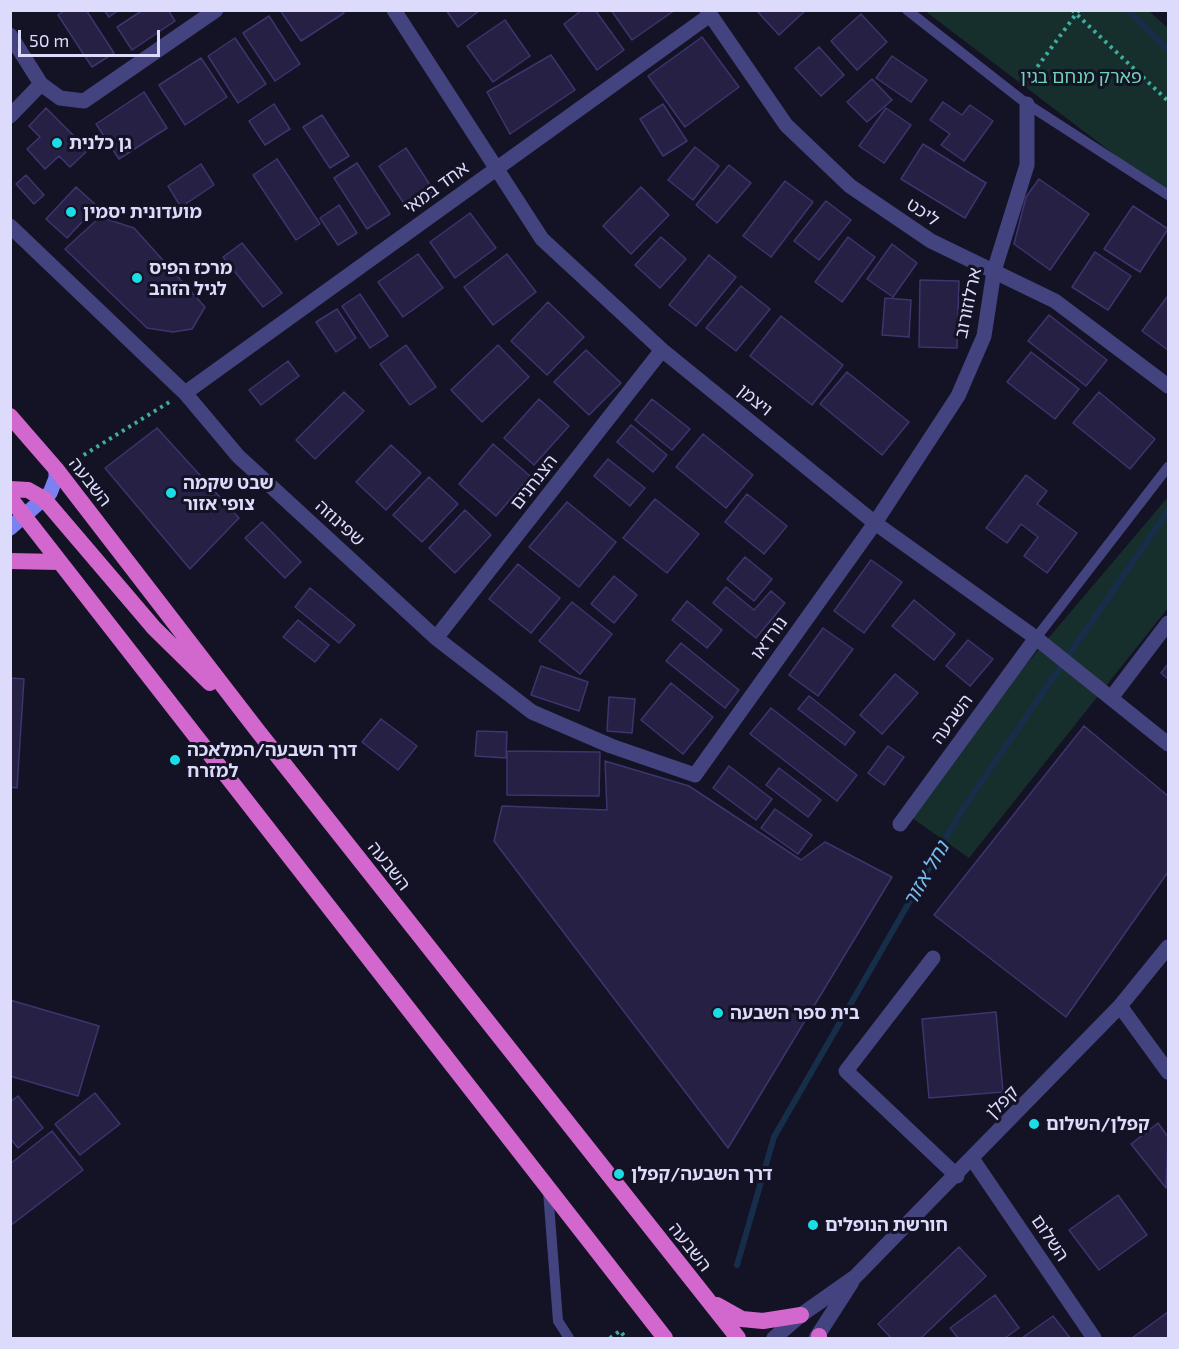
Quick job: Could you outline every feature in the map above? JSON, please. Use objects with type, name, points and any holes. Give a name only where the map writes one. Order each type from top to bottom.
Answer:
[{"type":"highway","name":"השבעה","points":[[10,416],[56,469],[257,730],[738,1338]]},
{"type":"highway","points":[[10,489],[28,490],[44,499],[154,628],[257,730]]},
{"type":"highway","points":[[10,498],[665,1338]]},
{"type":"highway","points":[[10,561],[59,562]]},
{"type":"highway","points":[[705,1297],[742,1319],[763,1321],[801,1314]]},
{"type":"main road","points":[[10,528],[44,499],[54,486],[56,469]]},
{"type":"street","points":[[10,35],[41,84],[60,98],[84,101],[216,10]]},
{"type":"street","name":"ויצמן","points":[[394,10],[542,239],[662,350],[875,523],[1042,643],[1168,744]]},
{"type":"street","name":"אחד במאי","points":[[184,393],[709,13]]},
{"type":"street","name":"ליכט","points":[[709,13],[786,125],[850,186],[931,241],[1055,301],[1168,386]]},
{"type":"street","points":[[10,116],[41,84]]},
{"type":"street","name":"ארלוזורוב","points":[[875,523],[958,396],[984,336],[994,271],[1027,165],[1022,100]]},
{"type":"street","name":"שפינוזה","points":[[10,226],[184,393],[238,456],[436,638],[532,712],[611,746],[695,775]]},
{"type":"street","name":"הצנחנים","points":[[436,638],[662,350]]},
{"type":"street","name":"נורדאו","points":[[695,775],[875,523]]},
{"type":"street","points":[[1111,698],[1168,623]]},
{"type":"street","name":"השבעה","points":[[900,824],[1042,643]]},
{"type":"street","name":"קפלן","points":[[774,1338],[801,1314],[855,1277],[957,1176],[1120,1006],[1168,947]]},
{"type":"street","points":[[933,958],[846,1071],[957,1176]]},
{"type":"street","points":[[1120,1006],[1168,1072]]},
{"type":"street","name":"השלום","points":[[973,1160],[1094,1338]]},
{"type":"street","name":"קפלן","points":[[818,1338],[855,1277]]},
{"type":"lane","points":[[907,10],[1022,100],[1168,195]]},
{"type":"lane","points":[[1042,643],[1168,467]]},
{"type":"lane","points":[[548,1190],[558,1321],[569,1338]]},
{"type":"path","points":[[1022,100],[1075,12],[1168,101]]},
{"type":"path","points":[[79,468],[74,460],[184,393]]},
{"type":"path","points":[[610,1338],[620,1331],[626,1338]]},
{"type":"green space","name":"פארק מנחם בגין","points":[[925,11],[1149,11],[1168,28],[1168,195]]},
{"type":"green space","points":[[1168,497],[1168,608],[969,858],[902,811]]},
{"type":"building","points":[[65,10],[86,10],[114,53],[92,67],[58,15]]},
{"type":"building","points":[[104,10],[119,10],[109,17]]},
{"type":"building","points":[[143,10],[168,10],[175,21],[132,50],[117,27]]},
{"type":"building","points":[[280,10],[342,10],[344,13],[301,41]]},
{"type":"building","points":[[446,10],[480,10],[458,27]]},
{"type":"building","points":[[582,10],[595,10],[624,50],[597,70],[564,24]]},
{"type":"building","points":[[611,10],[675,10],[632,40]]},
{"type":"building","points":[[756,10],[806,10],[779,35]]},
{"type":"building","points":[[861,14],[887,42],[857,70],[831,41]]},
{"type":"building","points":[[269,16],[300,64],[275,81],[243,33]]},
{"type":"building","points":[[505,20],[530,56],[493,82],[467,46]]},
{"type":"building","points":[[702,37],[739,87],[685,127],[648,76]]},
{"type":"building","points":[[235,38],[266,84],[238,103],[208,56]]},
{"type":"building","points":[[819,47],[844,75],[821,96],[795,68]]},
{"type":"building","points":[[551,55],[575,90],[510,134],[487,92]]},
{"type":"building","points":[[892,56],[927,80],[911,102],[876,78]]},
{"type":"building","points":[[201,58],[227,97],[185,125],[159,85]]},
{"type":"building","points":[[872,79],[892,100],[867,122],[847,102]]},
{"type":"building","points":[[144,92],[167,128],[119,159],[96,124]]},
{"type":"building","points":[[943,102],[962,115],[970,105],[993,121],[964,161],[941,145],[950,134],[930,120]]},
{"type":"building","points":[[274,104],[290,129],[265,145],[249,121]]},
{"type":"building","points":[[663,104],[687,141],[663,156],[640,119]]},
{"type":"building","name":"גן כלנית","points":[[46,108],[88,150],[70,167],[59,156],[45,169],[27,149],[40,137],[29,126]]},
{"type":"building","points":[[886,108],[911,125],[884,163],[859,146]]},
{"type":"building","points":[[322,115],[349,156],[330,168],[303,127]]},
{"type":"building","points":[[923,144],[986,183],[965,218],[901,179]]},
{"type":"building","points":[[695,147],[719,166],[693,200],[668,180]]},
{"type":"building","points":[[406,148],[434,191],[407,208],[379,166]]},
{"type":"building","points":[[277,159],[320,224],[296,240],[253,175]]},
{"type":"building","points":[[357,163],[390,214],[367,229],[334,178]]},
{"type":"building","points":[[201,164],[214,185],[181,207],[168,186]]},
{"type":"building","points":[[729,165],[751,183],[717,223],[696,205]]},
{"type":"building","points":[[26,175],[44,195],[34,204],[16,184]]},
{"type":"building","points":[[1039,179],[1089,214],[1050,270],[1014,244],[1026,197]]},
{"type":"building","points":[[785,181],[813,202],[771,257],[743,236]]},
{"type":"building","name":"מועדונית יסמין","points":[[76,187],[97,206],[67,238],[46,219]]},
{"type":"building","points":[[641,187],[669,215],[631,254],[603,226]]},
{"type":"building","points":[[826,201],[851,220],[819,260],[794,241]]},
{"type":"building","points":[[339,205],[357,233],[338,245],[320,218]]},
{"type":"building","points":[[1133,206],[1168,229],[1140,272],[1104,249]]},
{"type":"building","points":[[470,213],[496,248],[455,278],[430,242]]},
{"type":"building","name":"מרכז הפיס לגיל הזהב","points":[[100,217],[134,228],[205,307],[192,329],[173,332],[147,328],[65,249]]},
{"type":"building","points":[[661,237],[686,259],[660,288],[635,265]]},
{"type":"building","points":[[848,237],[875,257],[842,302],[815,282]]},
{"type":"building","points":[[242,243],[282,293],[263,307],[223,257]]},
{"type":"building","points":[[892,244],[917,263],[893,297],[867,279]]},
{"type":"building","points":[[1095,252],[1131,276],[1108,310],[1072,287]]},
{"type":"building","points":[[418,254],[443,288],[403,317],[378,282]]},
{"type":"building","points":[[507,254],[536,292],[493,325],[464,287]]},
{"type":"building","points":[[709,255],[736,277],[696,326],[669,305]]},
{"type":"building","points":[[920,280],[959,281],[957,348],[919,347]]},
{"type":"building","points":[[741,286],[770,309],[736,351],[706,328]]},
{"type":"building","points":[[360,294],[388,336],[370,348],[342,306]]},
{"type":"building","points":[[885,298],[911,300],[909,337],[882,335]]},
{"type":"building","points":[[1168,298],[1168,350],[1142,331]]},
{"type":"building","points":[[548,302],[584,337],[547,375],[511,341]]},
{"type":"building","points":[[337,309],[356,338],[336,352],[316,322]]},
{"type":"building","points":[[1049,315],[1107,360],[1086,386],[1028,341]]},
{"type":"building","points":[[781,316],[843,365],[812,405],[750,356]]},
{"type":"building","points":[[406,345],[436,387],[410,405],[380,364]]},
{"type":"building","points":[[498,345],[529,377],[482,422],[451,390]]},
{"type":"building","points":[[586,350],[621,383],[589,415],[554,382]]},
{"type":"building","points":[[1031,352],[1079,389],[1055,419],[1007,382]]},
{"type":"building","points":[[288,361],[299,376],[261,405],[249,390]]},
{"type":"building","points":[[847,372],[909,422],[882,455],[820,404]]},
{"type":"building","points":[[344,392],[364,411],[315,459],[296,440]]},
{"type":"building","points":[[1099,392],[1155,439],[1130,469],[1073,423]]},
{"type":"building","points":[[539,399],[569,426],[534,465],[504,438]]},
{"type":"building","points":[[652,399],[690,429],[672,450],[635,420]]},
{"type":"building","points":[[631,425],[667,455],[653,472],[617,442]]},
{"type":"building","name":"שבט שקמה צופי אזור","points":[[157,428],[239,518],[190,569],[105,468]]},
{"type":"building","points":[[703,434],[753,475],[726,508],[676,467]]},
{"type":"building","points":[[493,444],[530,476],[496,516],[459,484]]},
{"type":"building","points":[[391,445],[421,473],[386,510],[356,482]]},
{"type":"building","points":[[608,459],[645,488],[630,506],[594,476]]},
{"type":"building","points":[[1026,475],[1047,491],[1037,504],[1077,533],[1047,573],[1024,556],[1038,537],[1021,524],[1007,543],[986,528]]},
{"type":"building","points":[[429,477],[458,504],[422,542],[393,515]]},
{"type":"building","points":[[747,494],[787,526],[764,554],[725,522]]},
{"type":"building","points":[[655,499],[699,534],[667,573],[623,538]]},
{"type":"building","points":[[567,502],[616,542],[579,587],[529,547]]},
{"type":"building","points":[[465,510],[491,535],[455,573],[429,548]]},
{"type":"building","points":[[262,522],[301,562],[285,578],[245,538]]},
{"type":"building","points":[[745,557],[772,579],[754,601],[727,579]]},
{"type":"building","points":[[871,560],[902,582],[864,633],[834,611]]},
{"type":"building","points":[[518,564],[560,598],[531,633],[489,599]]},
{"type":"building","points":[[614,576],[637,595],[614,623],[591,604]]},
{"type":"building","points":[[726,587],[754,610],[771,591],[785,603],[756,638],[713,603]]},
{"type":"building","points":[[310,588],[355,625],[339,643],[295,607]]},
{"type":"building","points":[[914,600],[955,634],[934,660],[892,626]]},
{"type":"building","points":[[687,601],[722,630],[707,648],[672,620]]},
{"type":"building","points":[[572,602],[612,634],[580,674],[539,641]]},
{"type":"building","points":[[298,620],[329,645],[315,662],[283,637]]},
{"type":"building","points":[[823,628],[853,649],[818,696],[789,675]]},
{"type":"building","points":[[968,640],[993,659],[970,686],[946,666]]},
{"type":"building","points":[[681,643],[739,690],[725,708],[666,661]]},
{"type":"building","points":[[1168,664],[1168,679],[1161,673]]},
{"type":"building","points":[[541,666],[588,682],[579,711],[531,695]]},
{"type":"building","points":[[895,674],[918,693],[882,734],[860,715]]},
{"type":"building","points":[[10,678],[24,679],[17,788],[10,787]]},
{"type":"building","points":[[671,683],[713,717],[683,754],[641,720]]},
{"type":"building","points":[[809,696],[855,732],[845,745],[798,709]]},
{"type":"building","points":[[609,697],[635,699],[632,733],[607,731]]},
{"type":"building","points":[[771,708],[857,775],[837,801],[750,734]]},
{"type":"building","points":[[381,719],[417,746],[398,770],[362,742]]},
{"type":"building","points":[[1084,726],[1168,796],[1168,872],[1066,1017],[934,915]]},
{"type":"building","points":[[477,731],[507,732],[506,758],[475,756]]},
{"type":"building","points":[[888,746],[904,757],[884,785],[868,773]]},
{"type":"building","points":[[507,751],[600,752],[599,796],[507,795]]},
{"type":"building","name":"בית ספר השבעה","points":[[605,761],[689,786],[801,860],[825,842],[892,877],[728,1148],[494,841],[502,806],[607,810]]},
{"type":"building","points":[[729,766],[772,799],[756,820],[713,788]]},
{"type":"building","points":[[779,768],[821,800],[808,817],[766,785]]},
{"type":"building","points":[[775,809],[812,835],[798,854],[761,828]]},
{"type":"building","points":[[10,1000],[99,1026],[78,1096],[10,1076]]},
{"type":"building","points":[[996,1012],[1003,1092],[929,1098],[922,1019]]},
{"type":"building","points":[[95,1093],[120,1124],[80,1155],[55,1124]]},
{"type":"building","points":[[18,1096],[43,1128],[18,1148],[10,1138],[10,1102]]},
{"type":"building","points":[[1158,1123],[1168,1137],[1166,1188],[1131,1144]]},
{"type":"building","points":[[52,1131],[83,1170],[10,1226],[10,1164]]},
{"type":"building","points":[[1118,1195],[1147,1235],[1099,1270],[1069,1230]]},
{"type":"building","points":[[959,1247],[986,1276],[921,1338],[891,1338],[878,1324]]},
{"type":"building","points":[[995,1295],[1019,1328],[1005,1338],[958,1338],[950,1328]]},
{"type":"building","points":[[1168,1312],[1168,1338],[1132,1338]]},
{"type":"building","points":[[1053,1316],[1070,1338],[1022,1338]]},
{"type":"waterway","name":"נחל אזור","points":[[1128,10],[1168,50]]},
{"type":"waterway","name":"נחל אזור","points":[[737,1265],[774,1137],[964,807],[1168,511]]},
{"type":"place","name":"גן כלנית","points":[[57,143]]},
{"type":"place","name":"מועדונית יסמין","points":[[71,212]]},
{"type":"place","name":"מרכז הפיס לגיל הזהב","points":[[137,278]]},
{"type":"place","name":"שבט שקמה צופי אזור","points":[[171,493]]},
{"type":"place","name":"דרך השבעה/המלאכה למזרח","points":[[175,760]]},
{"type":"place","name":"בית ספר השבעה","points":[[718,1013]]},
{"type":"place","name":"קפלן/השלום","points":[[1034,1124]]},
{"type":"place","name":"דרך השבעה/קפלן","points":[[619,1174]]},
{"type":"place","name":"חורשת הנופלים","points":[[813,1225]]}]
